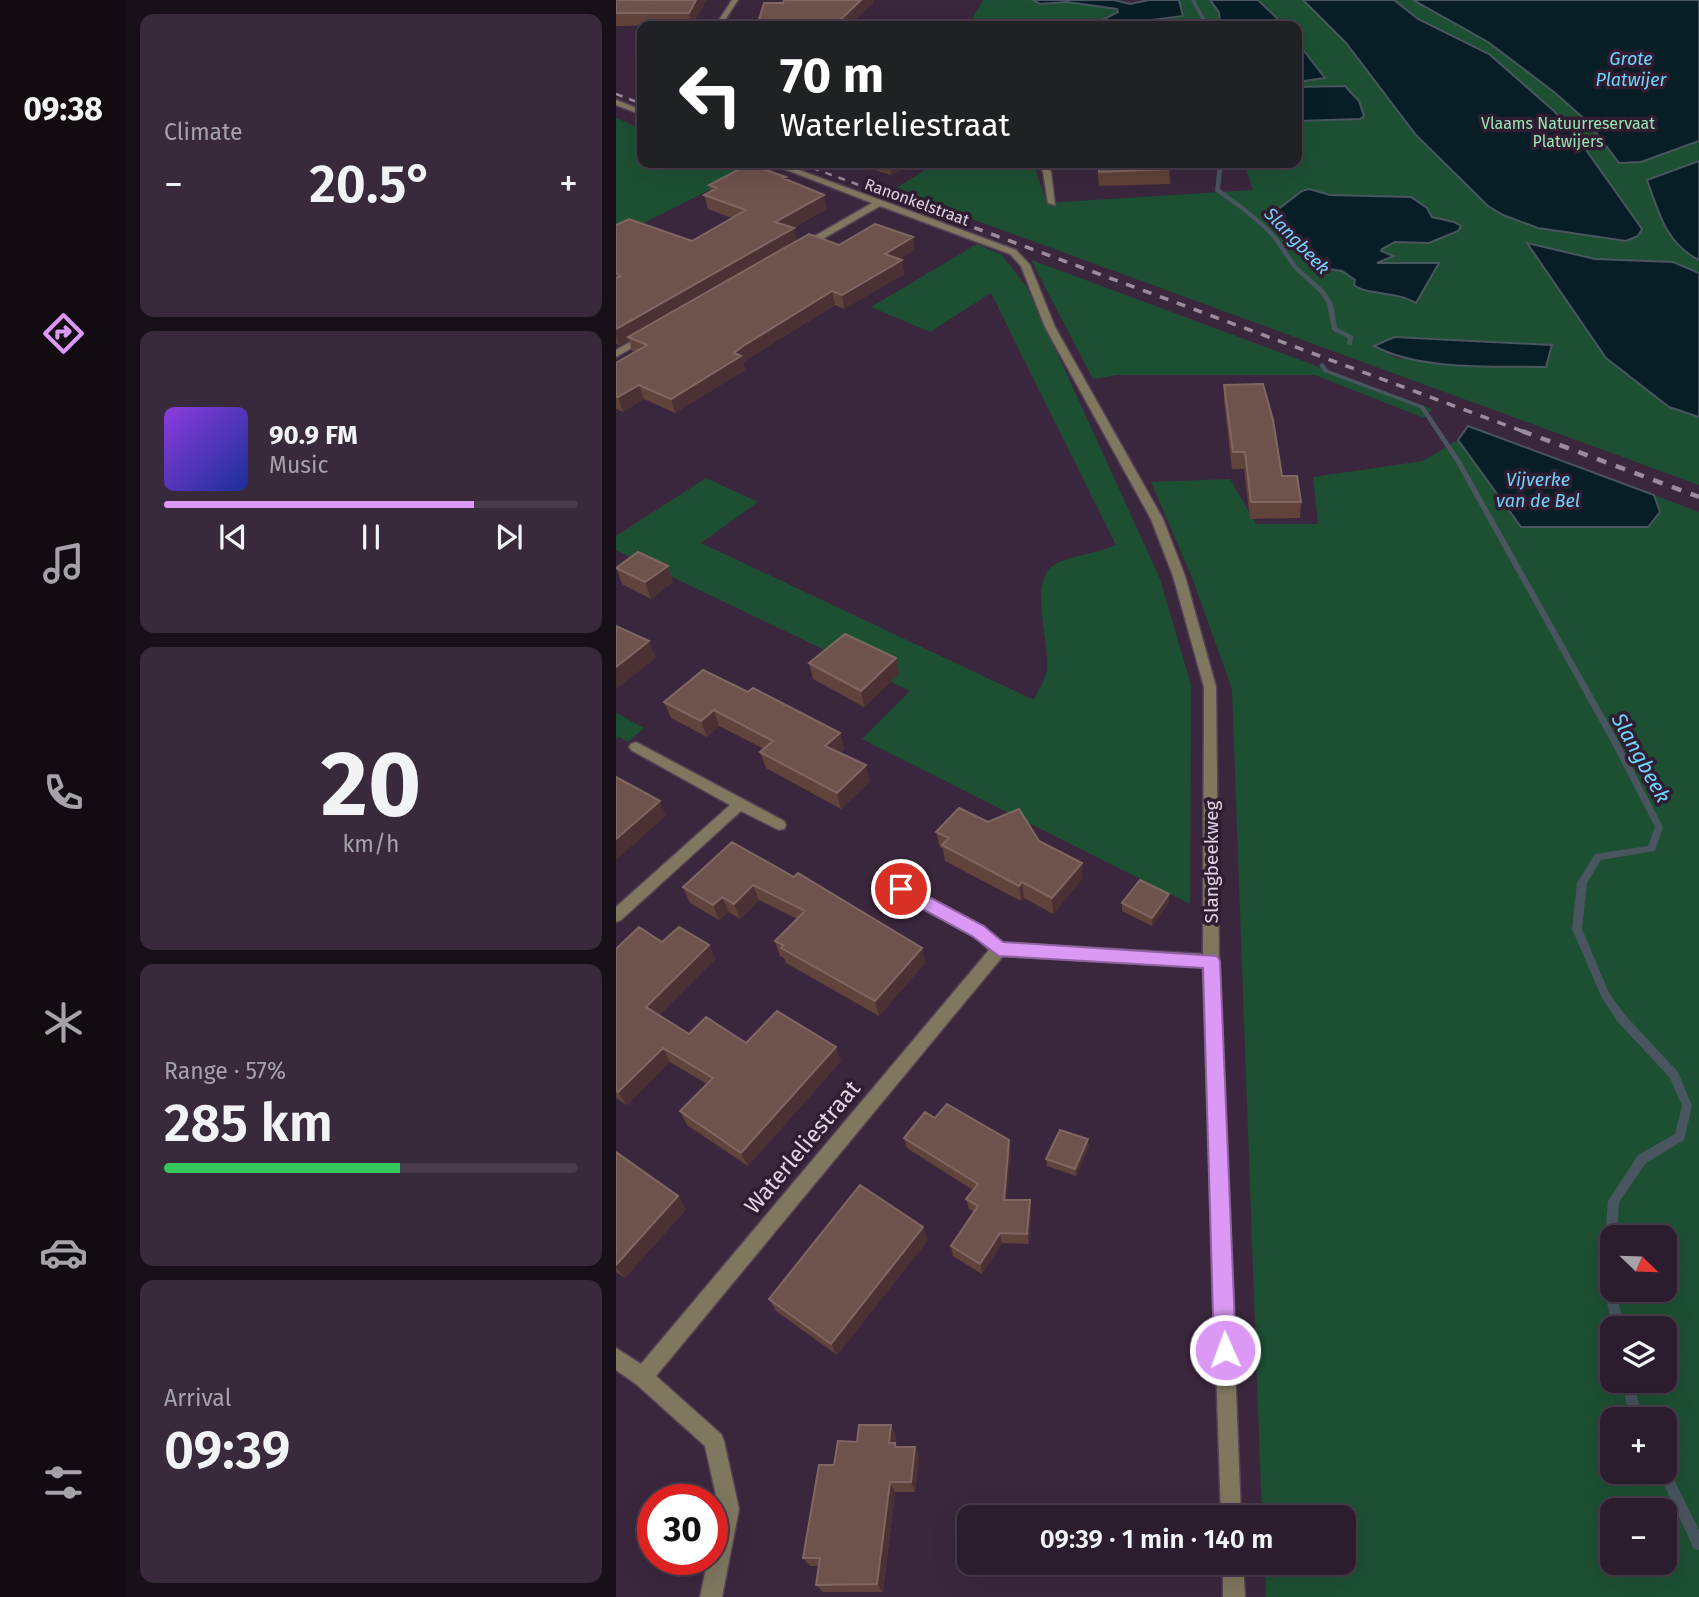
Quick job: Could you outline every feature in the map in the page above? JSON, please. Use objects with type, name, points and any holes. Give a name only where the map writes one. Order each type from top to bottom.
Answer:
[{"type":"street","points":[[721,21],[735,0]]},
{"type":"street","points":[[616,102],[637,111]]},
{"type":"street","name":"Ranonkelstraat","points":[[786,168],[1013,252]]},
{"type":"street","points":[[1045,168],[1052,203]]},
{"type":"street","points":[[795,251],[878,203]]},
{"type":"street","name":"Slangbeekweg","points":[[1013,252],[1024,265],[1050,327],[1157,519],[1179,576],[1210,687],[1211,961],[1231,1505]]},
{"type":"street","points":[[616,354],[652,333]]},
{"type":"street","points":[[636,747],[779,825]]},
{"type":"street","points":[[616,916],[740,804]]},
{"type":"street","points":[[901,889],[978,931],[999,949],[1211,961]]},
{"type":"street","name":"Waterleliestraat","points":[[643,1377],[999,949]]},
{"type":"street","points":[[616,1358],[643,1377],[714,1441],[729,1510],[711,1597]]},
{"type":"street","points":[[1233,1575],[1234,1597]]},
{"type":"green space","points":[[983,0],[1033,0],[1048,4],[1067,2],[1119,11],[1103,21],[972,19]]},
{"type":"green space","points":[[1179,0],[1210,0],[1219,12],[1220,21],[1146,21],[1182,17]]},
{"type":"green space","name":"Vlaams Natuurreservaat Platwijers","points":[[1258,0],[1699,0],[1699,485],[893,190],[928,168],[1035,168],[1047,203],[1253,190],[1246,168],[1302,168],[1302,121],[1360,119],[1339,85],[1302,87],[1302,81],[1325,78],[1302,48],[1302,21],[1280,21]],"holes":[[[1309,189],[1431,217],[1457,231],[1429,243],[1395,242],[1382,248],[1376,263],[1439,263],[1407,297],[1365,291],[1354,285],[1355,280],[1342,271],[1327,270],[1274,211]],[[1551,345],[1545,367],[1472,365],[1396,358],[1375,346]]]},
{"type":"green space","points":[[616,118],[637,127],[637,168],[736,168],[745,172],[616,237]]},
{"type":"green space","points":[[977,244],[1002,255],[1028,289],[1160,579],[1191,685],[1190,904],[862,739],[910,691],[616,550],[616,536],[706,478],[758,502],[701,543],[1034,700],[1047,670],[1041,598],[1046,573],[1060,562],[1116,545],[991,293],[930,332],[871,307]]},
{"type":"green space","points":[[1031,260],[1432,409],[1424,418],[1315,375],[1117,375],[1093,379]]},
{"type":"green space","points":[[1458,440],[1521,527],[1647,527],[1654,495],[1699,512],[1699,1597],[1266,1597],[1265,1575],[1356,1575],[1356,1505],[1262,1505],[1232,689],[1193,580],[1151,482],[1230,479],[1256,524],[1318,524],[1313,477],[1423,461]]},
{"type":"green space","points":[[616,713],[644,728],[628,742],[619,737],[616,739]]},
{"type":"water","points":[[1033,0],[1114,0],[1130,4],[1149,0],[1179,0],[1183,16],[1145,21],[1103,21],[1118,12],[1117,9],[1067,2],[1040,4]]},
{"type":"water","points":[[1210,0],[1258,0],[1280,21],[1220,21],[1219,12]]},
{"type":"water","points":[[1303,0],[1394,0],[1418,19],[1489,54],[1554,111],[1574,133],[1642,229],[1638,236],[1626,241],[1538,228],[1503,215],[1488,206],[1416,135],[1346,43]]},
{"type":"water","name":"Grote Platwijer","points":[[1413,0],[1699,0],[1699,141],[1641,162],[1619,163],[1589,123],[1554,92],[1488,42]]},
{"type":"water","points":[[1302,48],[1325,78],[1302,81]]},
{"type":"water","points":[[1345,86],[1359,101],[1364,116],[1360,119],[1302,121],[1302,87]]},
{"type":"water","points":[[1699,161],[1699,260],[1671,236],[1660,216],[1647,180]]},
{"type":"water","points":[[1309,189],[1330,195],[1411,197],[1427,208],[1432,217],[1461,226],[1458,231],[1429,243],[1395,242],[1382,249],[1381,251],[1394,256],[1377,263],[1439,263],[1416,303],[1359,288],[1354,285],[1355,280],[1342,271],[1322,268],[1320,259],[1295,246],[1272,214],[1302,191]]},
{"type":"water","points":[[1527,243],[1595,259],[1673,262],[1699,273],[1699,417],[1669,407],[1606,358]]},
{"type":"water","points":[[1394,337],[1552,345],[1546,367],[1458,366],[1413,360],[1374,346]]},
{"type":"water","name":"Vijverke van de Bel","points":[[1468,426],[1654,495],[1660,512],[1648,527],[1521,527],[1458,440]]},
{"type":"building","points":[[616,0],[696,0],[689,13],[616,13]]},
{"type":"building","points":[[784,0],[861,0],[839,21],[759,21],[764,3],[783,3]]},
{"type":"building","points":[[741,168],[760,168],[824,195],[775,222],[794,228],[616,329],[616,278],[621,276],[616,273],[616,225],[629,219],[692,241],[746,210],[704,195],[717,188],[709,185]]},
{"type":"building","points":[[1099,168],[1170,169],[1099,172]]},
{"type":"building","points":[[875,224],[913,237],[885,254],[902,260],[842,295],[832,291],[743,346],[734,353],[741,356],[671,399],[639,385],[616,397],[616,363],[647,345],[628,337],[809,234],[839,245]]},
{"type":"building","points":[[1263,384],[1273,420],[1282,476],[1297,476],[1301,502],[1251,502],[1245,452],[1233,452],[1224,385]]},
{"type":"building","points":[[638,552],[668,566],[645,582],[616,568]]},
{"type":"building","points":[[616,626],[649,641],[616,667]]},
{"type":"building","points":[[845,634],[896,658],[861,691],[809,663]]},
{"type":"building","points":[[703,670],[748,692],[753,688],[840,733],[825,746],[866,765],[837,793],[760,752],[773,741],[714,710],[701,721],[664,702]]},
{"type":"building","points":[[616,777],[660,801],[616,839]]},
{"type":"building","points":[[959,808],[988,822],[1019,809],[1039,841],[1082,863],[1052,898],[1022,882],[1019,886],[942,845],[949,838],[936,832]]},
{"type":"building","points":[[732,842],[794,877],[798,873],[922,948],[875,1001],[781,948],[783,945],[775,941],[805,911],[753,885],[734,904],[722,897],[713,905],[683,887]]},
{"type":"building","points":[[1140,880],[1169,894],[1152,918],[1122,903]]},
{"type":"building","points":[[639,927],[662,942],[679,927],[709,945],[646,1007],[689,1034],[706,1017],[746,1043],[777,1011],[836,1047],[741,1153],[680,1111],[713,1078],[663,1048],[618,1092],[616,1090],[616,949]]},
{"type":"building","points":[[947,1104],[1009,1140],[1004,1200],[1030,1200],[1027,1234],[1000,1233],[980,1264],[951,1246],[978,1206],[966,1199],[978,1184],[904,1138],[925,1112],[935,1118]]},
{"type":"building","points":[[1060,1130],[1088,1139],[1075,1169],[1046,1159]]},
{"type":"building","points":[[616,1152],[678,1196],[616,1265]]},
{"type":"building","points":[[860,1185],[923,1227],[831,1344],[769,1299]]},
{"type":"building","points":[[859,1425],[891,1425],[889,1443],[895,1443],[895,1447],[915,1447],[911,1482],[890,1482],[877,1584],[816,1585],[820,1558],[803,1558],[819,1465],[834,1465],[838,1441],[857,1442]]},
{"type":"waterway","name":"Slangbeek","points":[[1193,0],[1204,21]]},
{"type":"waterway","name":"Slangbeek","points":[[1219,168],[1217,190],[1267,228],[1295,267],[1326,297],[1330,304],[1334,329],[1351,337],[1350,344]]},
{"type":"waterway","name":"Slangbeek","points":[[1322,365],[1326,371],[1422,407],[1458,461],[1615,742],[1659,827],[1652,849],[1598,857],[1582,883],[1577,929],[1605,995],[1621,1018],[1674,1075],[1687,1106],[1680,1137],[1642,1159],[1614,1201],[1608,1277],[1616,1316]]},
{"type":"waterway","name":"Slangbeek","points":[[1630,1393],[1634,1407]]},
{"type":"waterway","name":"Slangbeek","points":[[1670,1484],[1699,1544]]},
{"type":"railway","points":[[616,94],[637,102]]},
{"type":"railway","points":[[813,168],[878,192]]},
{"type":"railway","points":[[873,190],[1527,433]]},
{"type":"railway","points":[[1522,431],[1699,497]]},
{"type":"route","points":[[901,889],[978,931],[999,949],[1211,961],[1225,1350]]}]
